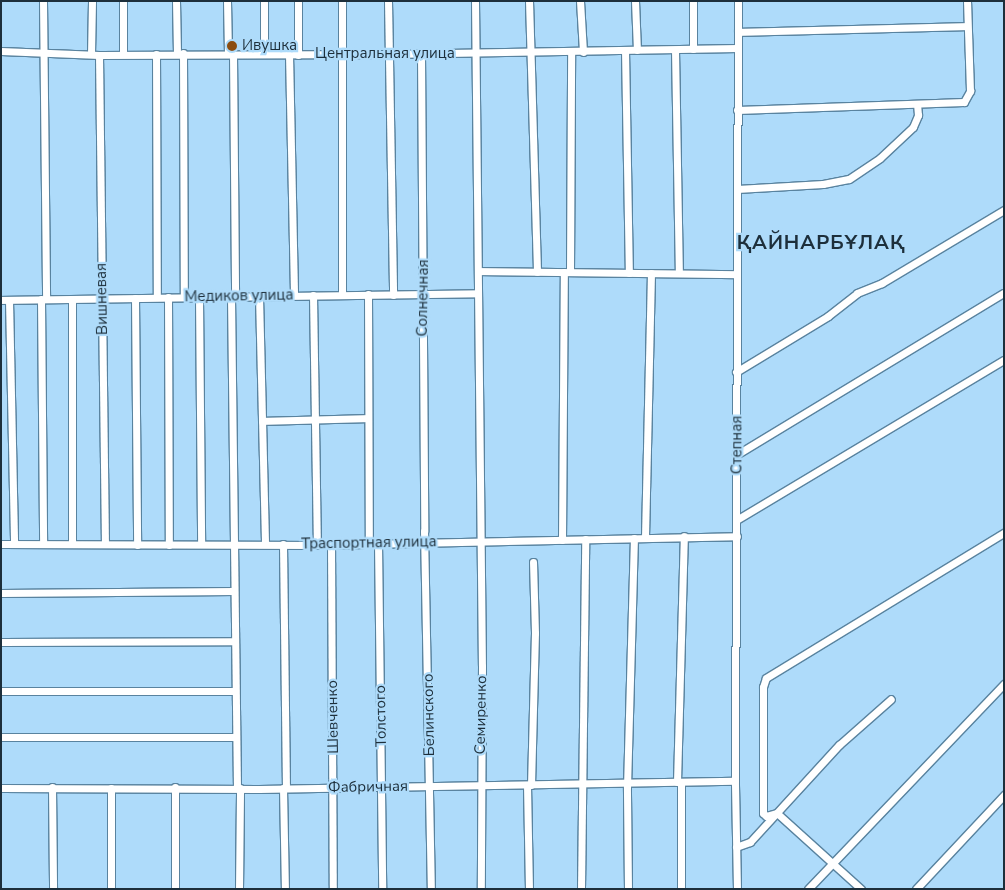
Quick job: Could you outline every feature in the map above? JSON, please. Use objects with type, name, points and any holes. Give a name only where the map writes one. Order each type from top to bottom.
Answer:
[{"type":"street","points":[[43,1],[43,543]]},
{"type":"street","points":[[91,54],[92,1]]},
{"type":"street","points":[[123,1],[124,54]]},
{"type":"street","points":[[176,1],[180,53],[184,296]]},
{"type":"street","points":[[227,1],[231,54],[233,543],[236,737],[239,788],[239,889]]},
{"type":"street","points":[[264,1],[264,54]]},
{"type":"street","points":[[298,1],[298,55]]},
{"type":"street","points":[[342,1],[342,294]]},
{"type":"street","points":[[388,1],[394,294]]},
{"type":"street","name":"Семиренко","points":[[475,1],[481,889]]},
{"type":"street","points":[[530,1],[537,272]]},
{"type":"street","points":[[580,1],[583,52]]},
{"type":"street","points":[[636,1],[637,50]]},
{"type":"street","points":[[693,1],[693,49]]},
{"type":"street","name":"Степная","points":[[737,889],[735,781],[738,519],[736,372],[738,1]]},
{"type":"street","points":[[737,110],[962,102],[970,96],[967,1]]},
{"type":"street","points":[[738,32],[967,26]]},
{"type":"street","name":"Центральная улица","points":[[1,51],[99,55],[180,53],[298,55],[571,53],[738,48]]},
{"type":"street","points":[[625,50],[629,273]]},
{"type":"street","points":[[676,50],[679,274]]},
{"type":"street","points":[[562,540],[571,53]]},
{"type":"street","points":[[156,54],[157,297]]},
{"type":"street","points":[[290,54],[294,296]]},
{"type":"street","name":"Солнечная","points":[[421,54],[425,542]]},
{"type":"street","name":"Вишневая","points":[[99,55],[105,544]]},
{"type":"street","points":[[737,189],[823,184],[849,179],[880,158],[913,127],[918,115],[917,104]]},
{"type":"street","points":[[736,372],[828,316],[857,293],[882,283],[1004,210]]},
{"type":"street","points":[[478,271],[737,274]]},
{"type":"street","points":[[645,537],[651,273]]},
{"type":"street","points":[[736,455],[1004,293]]},
{"type":"street","points":[[368,294],[369,543]]},
{"type":"street","name":"Медиков улица","points":[[5,300],[184,296],[478,294]]},
{"type":"street","points":[[313,295],[318,545]]},
{"type":"street","points":[[259,296],[265,544]]},
{"type":"street","points":[[168,297],[169,545]]},
{"type":"street","points":[[199,297],[201,544]]},
{"type":"street","points":[[135,298],[137,545]]},
{"type":"street","points":[[72,299],[72,543]]},
{"type":"street","points":[[5,300],[14,544]]},
{"type":"street","points":[[738,519],[1004,360]]},
{"type":"street","points":[[262,421],[368,418]]},
{"type":"street","points":[[777,813],[766,816],[763,813],[763,687],[766,678],[1004,533]]},
{"type":"street","points":[[681,889],[679,782],[684,536]]},
{"type":"street","name":"Траспортная улица","points":[[1,544],[169,545],[233,543],[318,545],[737,536]]},
{"type":"street","points":[[628,889],[628,782],[634,538]]},
{"type":"street","points":[[581,889],[585,539]]},
{"type":"street","name":"Белинского","points":[[425,542],[431,889]]},
{"type":"street","name":"Толстого","points":[[378,543],[382,889]]},
{"type":"street","points":[[283,544],[286,889]]},
{"type":"street","name":"Шевченко","points":[[331,544],[334,787],[333,889]]},
{"type":"street","points":[[529,889],[529,785],[536,625],[533,562]]},
{"type":"street","points":[[1,593],[234,591]]},
{"type":"street","points":[[1,642],[235,641]]},
{"type":"street","points":[[808,889],[1004,684]]},
{"type":"street","points":[[1,691],[235,691]]},
{"type":"street","points":[[736,847],[750,842],[840,745],[891,699]]},
{"type":"street","points":[[1,737],[236,737]]},
{"type":"street","name":"Фабричная","points":[[1,788],[285,788],[735,781]]},
{"type":"street","points":[[52,787],[53,889]]},
{"type":"street","points":[[175,787],[175,889]]},
{"type":"street","points":[[111,788],[111,889]]},
{"type":"street","points":[[916,889],[1004,795]]},
{"type":"street","points":[[777,813],[861,889]]},
{"type":"place","name":"Ивушка","points":[[232,46]]},
{"type":"district","name":"ҚАЙНАРБҰЛАҚ","points":[[821,242]]}]
